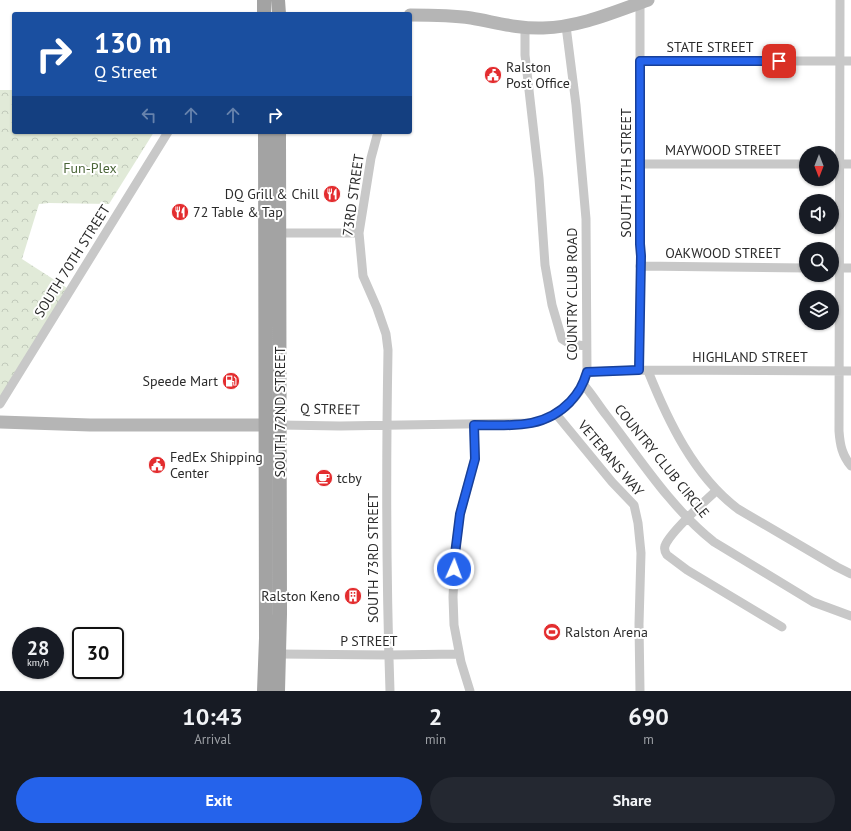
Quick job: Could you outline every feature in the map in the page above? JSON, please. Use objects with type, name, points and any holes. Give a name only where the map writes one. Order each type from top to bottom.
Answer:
[{"type":"main road","points":[[264,0],[264,12]]},
{"type":"main road","points":[[278,0],[279,12]]},
{"type":"main road","points":[[412,15],[455,16],[525,28],[544,28],[566,26],[592,20],[643,1]]},
{"type":"main road","name":"SOUTH 72ND STREET","points":[[264,134],[266,588],[264,691]]},
{"type":"main road","name":"SOUTH 72ND STREET","points":[[278,691],[280,425],[279,134]]},
{"type":"main road","name":"Q STREET","points":[[0,422],[90,425],[280,425]]},
{"type":"main road","points":[[266,588],[272,603],[274,646],[276,652],[279,654]]},
{"type":"street","points":[[837,146],[840,61],[840,0]]},
{"type":"street","name":"SOUTH 75TH STREET","points":[[643,1],[640,61],[640,266],[644,371]]},
{"type":"street","name":"COUNTRY CLUB ROAD","points":[[566,26],[576,105],[586,219],[587,372],[644,371]]},
{"type":"street","points":[[525,28],[525,55],[536,149],[544,265],[547,283],[562,339],[570,344],[586,346]]},
{"type":"street","name":"STATE STREET","points":[[640,61],[851,61]]},
{"type":"street","name":"SOUTH 70TH STREET","points":[[0,404],[167,134]]},
{"type":"street","name":"73RD STREET","points":[[377,134],[371,158],[360,233],[363,276],[377,308],[386,334],[388,350],[388,426]]},
{"type":"street","name":"MAYWOOD STREET","points":[[640,164],[799,164]]},
{"type":"street","points":[[839,164],[851,164]]},
{"type":"street","points":[[836,186],[836,242]]},
{"type":"street","points":[[265,233],[360,233]]},
{"type":"street","name":"OAKWOOD STREET","points":[[640,266],[799,268]]},
{"type":"street","points":[[839,268],[851,268]]},
{"type":"street","points":[[837,282],[840,370],[840,444],[846,460],[851,466]]},
{"type":"street","name":"HIGHLAND STREET","points":[[644,371],[851,370]]},
{"type":"street","points":[[644,371],[676,434],[726,500],[738,509],[851,574]]},
{"type":"street","name":"Q STREET","points":[[280,425],[388,426],[531,423],[546,420],[556,414],[578,394],[587,372]]},
{"type":"street","name":"COUNTRY CLUB CIRCLE","points":[[583,384],[662,487],[701,531],[714,542],[756,569],[813,602],[851,616]]},
{"type":"street","name":"VETERANS WAY","points":[[556,414],[612,482],[634,505],[638,523],[641,552],[640,691]]},
{"type":"street","points":[[470,691],[459,654],[454,625],[455,554],[460,514],[475,459],[474,425]]},
{"type":"street","name":"SOUTH 73RD STREET","points":[[388,426],[386,520],[390,691]]},
{"type":"street","points":[[717,490],[688,518],[667,542],[665,546],[667,555],[682,566],[782,627]]},
{"type":"street","name":"P STREET","points":[[279,654],[459,654]]},
{"type":"green space","name":"Fun-Plex","points":[[0,90],[12,90],[12,134],[153,134],[109,204],[39,204],[22,259],[67,288],[0,398]]},
{"type":"place","name":"Ralston Post Office","points":[[493,75]]},
{"type":"place","name":"DQ Grill & Chill","points":[[332,194]]},
{"type":"place","name":"72 Table & Tap","points":[[180,212]]},
{"type":"place","name":"Speede Mart","points":[[231,381]]},
{"type":"place","name":"FedEx Shipping Center","points":[[157,465]]},
{"type":"place","name":"tcby","points":[[324,478]]},
{"type":"place","name":"Ralston Keno","points":[[353,596]]},
{"type":"place","name":"Ralston Arena","points":[[552,632]]},
{"type":"route","points":[[454,569],[460,514],[475,459],[474,425],[519,424],[546,420],[559,412],[578,394],[587,372],[639,370],[641,256],[640,61],[779,61]]}]
